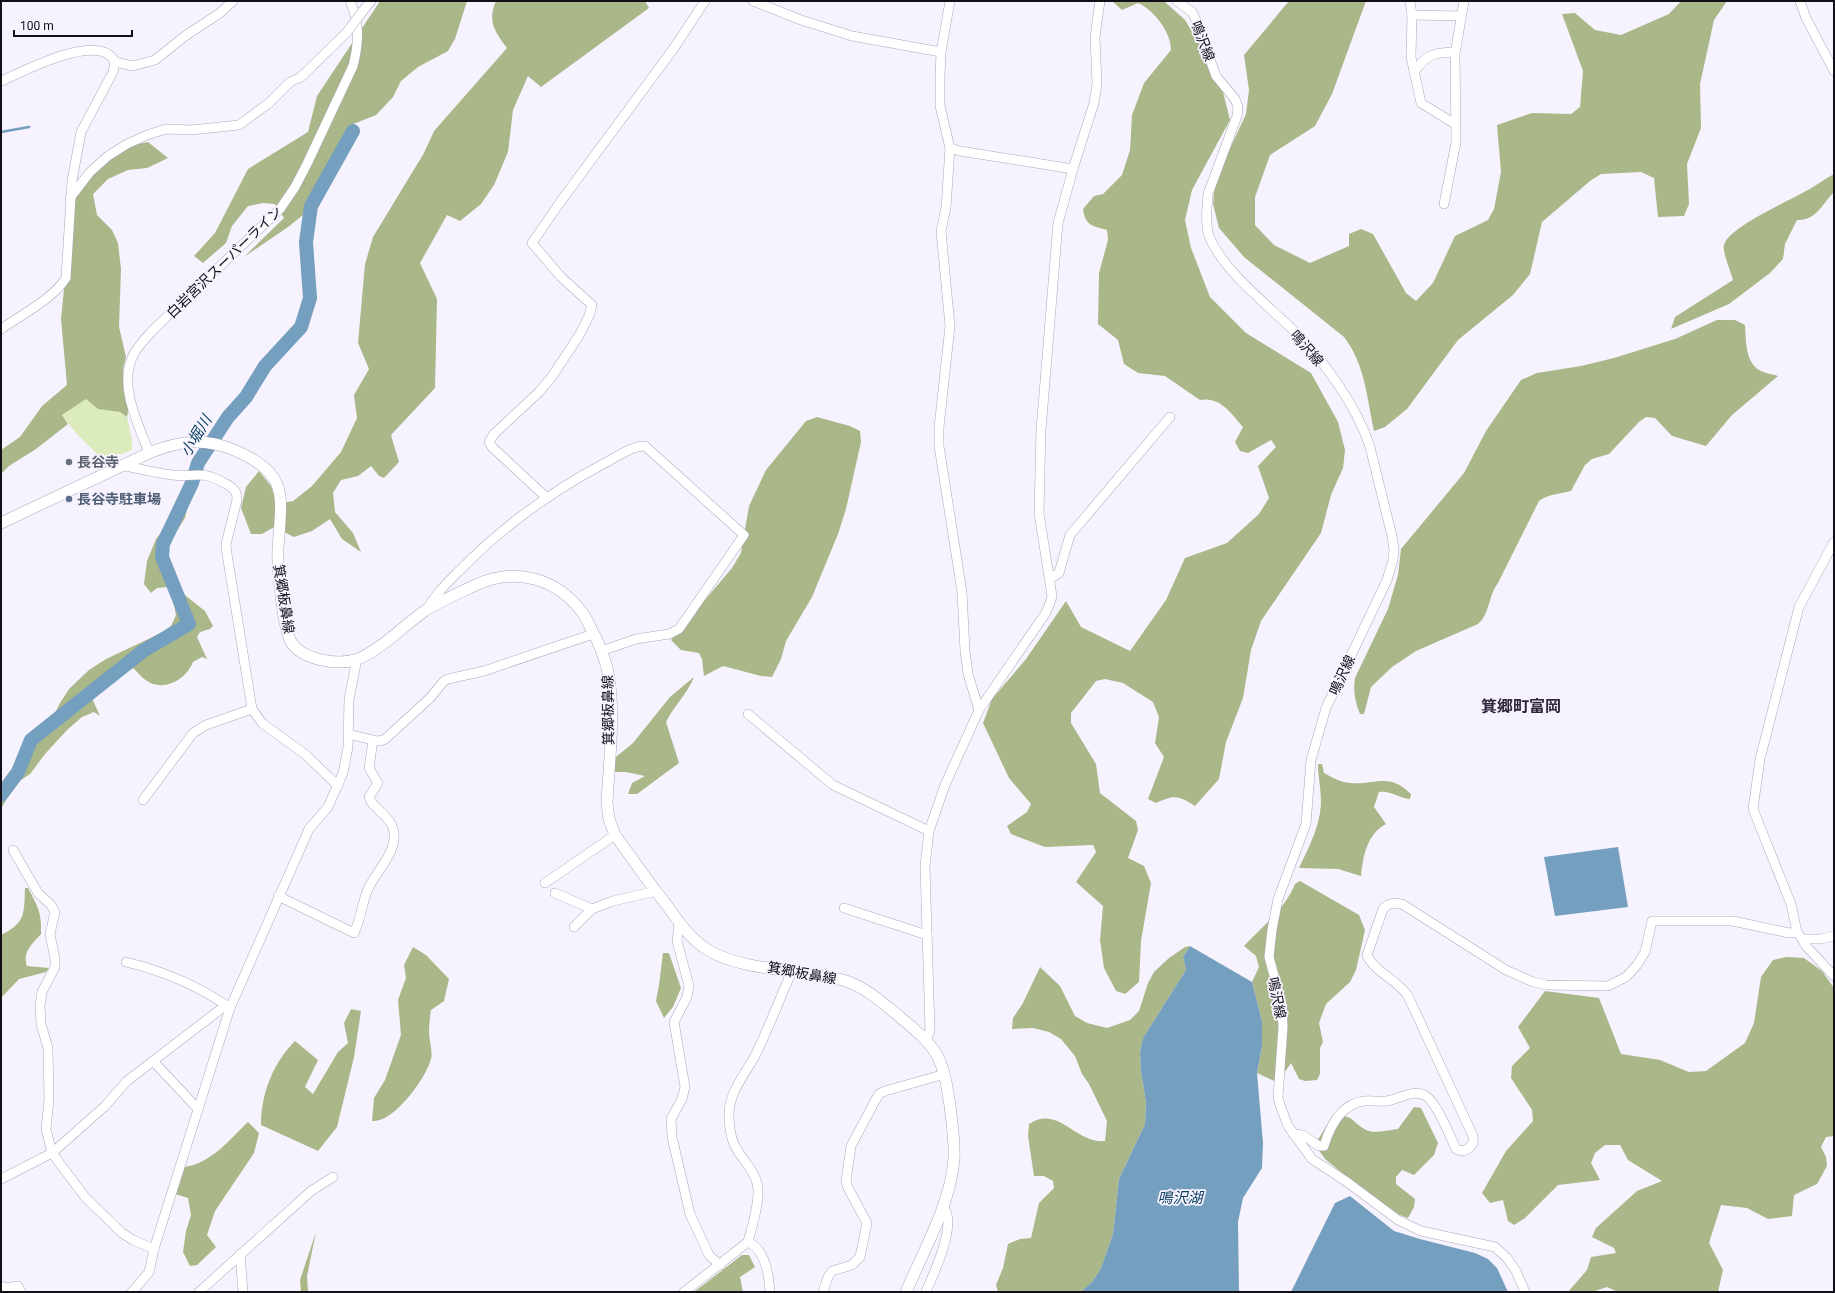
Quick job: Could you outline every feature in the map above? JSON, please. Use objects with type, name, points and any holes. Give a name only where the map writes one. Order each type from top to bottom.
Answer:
[{"type":"main road","name":"箕郷板鼻線","points":[[1,523],[120,465],[149,453],[169,445],[203,442],[230,448],[242,454],[267,471],[278,487],[281,498],[278,559],[285,626],[289,638],[296,648],[310,656],[332,662],[348,662],[357,659],[371,652],[427,610],[445,599],[503,576],[525,576],[552,586],[568,597],[584,614],[602,651],[608,671],[611,702],[607,803],[609,819],[615,835],[679,923],[701,945],[721,956],[740,962],[840,980],[861,988],[881,1001],[926,1040],[940,1059],[945,1074],[954,1140],[954,1160],[950,1183],[943,1206],[906,1292]]},
{"type":"street","points":[[1,81],[68,53],[81,51],[101,52],[109,55],[115,62],[133,66],[155,60],[185,36],[220,13],[233,1]]},
{"type":"street","name":"白岩宮沢スーパーライン","points":[[149,453],[130,396],[128,367],[132,357],[154,329],[271,218],[288,199],[307,164],[353,66],[357,51],[358,27],[350,1]]},
{"type":"street","points":[[70,198],[90,172],[127,144],[147,135],[166,129],[191,130],[239,125],[269,103],[290,82],[301,77],[347,32],[371,1]]},
{"type":"street","points":[[547,498],[492,447],[489,442],[494,434],[539,392],[551,378],[580,334],[589,316],[592,305],[562,277],[532,243],[561,201],[674,48],[705,1]]},
{"type":"street","points":[[753,1],[780,13],[840,32],[887,43],[941,52]]},
{"type":"street","points":[[950,1],[941,52],[940,106],[950,148],[946,208],[941,231],[950,326],[939,427],[939,446],[962,592],[965,651],[968,674],[979,710]]},
{"type":"street","points":[[926,1040],[930,1031],[925,866],[929,831],[940,798],[979,710],[1050,606],[1052,596],[1040,513],[1041,430],[1058,223],[1094,103],[1097,84],[1095,37],[1100,1]]},
{"type":"street","name":"鳴沢線","points":[[1177,1],[1192,12],[1216,76],[1235,99],[1238,108],[1237,116],[1208,194],[1207,207],[1209,235],[1225,261],[1253,293],[1294,331],[1315,353],[1355,410],[1365,430],[1370,447],[1394,550],[1393,560],[1387,580],[1326,708],[1320,726],[1312,760],[1306,824],[1278,899],[1269,957],[1282,1005],[1283,1027],[1278,1097],[1288,1126],[1312,1158],[1398,1220],[1421,1231],[1495,1247],[1507,1258],[1516,1271],[1525,1292]]},
{"type":"street","points":[[1410,1],[1412,15],[1411,57],[1422,103],[1455,124]]},
{"type":"street","points":[[1444,204],[1456,142],[1455,52],[1464,1]]},
{"type":"street","points":[[1800,1],[1806,18],[1834,71]]},
{"type":"street","points":[[1412,15],[1461,16]]},
{"type":"street","points":[[1415,71],[1423,60],[1430,55],[1436,53],[1455,52]]},
{"type":"street","points":[[1,329],[42,302],[66,278],[70,198],[81,132],[113,72],[115,62]]},
{"type":"street","points":[[950,148],[960,151],[1073,169]]},
{"type":"street","points":[[1050,579],[1059,574],[1070,535],[1170,417]]},
{"type":"street","points":[[427,610],[440,591],[482,547],[547,498],[579,477],[612,460],[645,446],[744,534],[679,629],[669,634],[636,639],[602,651]]},
{"type":"street","points":[[120,465],[173,475],[202,474],[213,476],[234,488],[237,493],[237,500],[226,544],[233,584],[235,611],[252,709],[262,723],[306,755],[338,786]]},
{"type":"street","points":[[1834,542],[1799,607],[1760,759],[1753,809],[1791,904],[1800,935],[1806,946],[1834,976]]},
{"type":"street","points":[[348,734],[373,740],[384,740],[430,698],[448,679],[484,671],[593,634]]},
{"type":"street","points":[[132,1292],[149,1272],[154,1249],[228,1007],[309,829],[328,807],[343,773],[348,747],[349,699],[357,659]]},
{"type":"street","points":[[143,800],[193,733],[206,725],[252,709]]},
{"type":"street","points":[[748,714],[833,785],[929,831]]},
{"type":"street","points":[[278,896],[354,933],[359,922],[369,888],[391,849],[395,836],[391,824],[382,811],[370,801],[369,797],[378,783],[369,768],[373,740]]},
{"type":"street","points":[[545,883],[615,835]]},
{"type":"street","points":[[13,850],[38,893],[51,905],[55,912],[50,934],[55,958],[55,967],[42,992],[40,1006],[41,1024],[48,1048],[49,1100],[46,1129],[52,1153],[85,1197],[122,1233],[133,1240],[154,1249]]},
{"type":"street","points":[[574,927],[592,909],[613,900],[656,891]]},
{"type":"street","points":[[555,893],[592,909]]},
{"type":"street","points":[[1293,1134],[1303,1135],[1319,1146],[1324,1146],[1328,1133],[1341,1112],[1352,1104],[1365,1101],[1389,1101],[1417,1093],[1427,1096],[1435,1105],[1456,1149],[1461,1151],[1467,1150],[1474,1141],[1408,996],[1403,989],[1376,969],[1367,955],[1383,909],[1393,902],[1402,904],[1506,970],[1533,982],[1546,985],[1608,986],[1626,977],[1637,965],[1645,952],[1652,921],[1733,921],[1821,939],[1834,936]]},
{"type":"street","points":[[844,908],[927,935]]},
{"type":"street","points":[[679,923],[677,941],[689,986],[687,997],[674,1022],[685,1087],[682,1099],[672,1119],[672,1137],[690,1214],[709,1255],[720,1265]]},
{"type":"street","points":[[126,962],[152,968],[180,979],[228,1007]]},
{"type":"street","points":[[684,1292],[748,1242],[755,1210],[757,1183],[752,1169],[734,1145],[729,1128],[729,1112],[733,1096],[755,1055],[792,971]]},
{"type":"street","points":[[1,1179],[52,1153],[104,1107],[127,1081],[228,1007]]},
{"type":"street","points":[[153,1061],[198,1109]]},
{"type":"street","points":[[823,1292],[832,1271],[852,1265],[860,1257],[866,1220],[848,1188],[846,1181],[851,1146],[875,1101],[879,1094],[885,1091],[945,1074]]},
{"type":"street","points":[[199,1292],[311,1191],[333,1177]]},
{"type":"street","points":[[926,1292],[941,1255],[948,1226],[948,1211],[943,1206]]},
{"type":"street","points":[[748,1242],[751,1243],[760,1254],[766,1267],[770,1292]]},
{"type":"street","points":[[240,1254],[243,1292]]},
{"type":"street","points":[[1,1286],[8,1288],[18,1286],[21,1292]]},
{"type":"green space","points":[[380,1],[467,1],[455,39],[448,51],[418,67],[401,81],[393,97],[376,115],[351,125],[303,215],[244,257],[284,218],[275,204],[263,203],[248,206],[232,226],[226,243],[203,263],[194,256],[215,233],[248,169],[308,132],[317,96]]},
{"type":"green space","points":[[496,1],[645,1],[649,8],[541,87],[528,76],[513,110],[508,152],[494,185],[481,204],[460,221],[447,215],[420,263],[437,299],[435,388],[391,435],[399,462],[384,478],[379,476],[371,466],[358,476],[341,480],[333,493],[335,512],[353,533],[361,552],[342,539],[330,519],[312,531],[294,537],[274,527],[262,534],[251,534],[241,508],[246,487],[259,471],[271,486],[277,504],[293,501],[312,486],[341,452],[357,418],[354,395],[369,369],[358,343],[365,264],[373,237],[424,153],[434,131],[507,48],[499,37],[492,20],[493,8]]},
{"type":"green space","points":[[1112,1],[1164,1],[1185,20],[1219,76],[1230,120],[1192,190],[1185,220],[1191,248],[1210,297],[1246,333],[1311,373],[1338,422],[1345,450],[1343,468],[1331,495],[1321,533],[1261,621],[1251,650],[1243,698],[1226,742],[1219,779],[1195,806],[1176,797],[1156,803],[1148,799],[1164,757],[1155,743],[1159,717],[1153,702],[1123,683],[1105,679],[1096,681],[1071,713],[1071,723],[1096,764],[1100,793],[1136,821],[1138,830],[1128,858],[1144,866],[1151,883],[1141,941],[1139,982],[1125,994],[1116,991],[1104,968],[1100,940],[1103,906],[1076,882],[1096,852],[1093,845],[1045,847],[1011,834],[1007,826],[1027,812],[1031,804],[1009,778],[983,723],[992,699],[1026,659],[1066,601],[1081,627],[1130,651],[1166,600],[1185,558],[1227,543],[1259,514],[1269,498],[1258,466],[1276,447],[1271,440],[1248,453],[1240,451],[1235,442],[1243,427],[1224,407],[1219,403],[1207,399],[1200,400],[1165,376],[1138,373],[1124,364],[1118,340],[1098,324],[1099,273],[1108,240],[1107,230],[1090,224],[1084,215],[1083,209],[1094,196],[1103,194],[1122,175],[1130,150],[1132,115],[1144,83],[1171,50],[1165,29],[1155,16],[1144,6],[1138,3],[1122,10]]},
{"type":"green space","points":[[1289,1],[1366,1],[1332,94],[1315,126],[1270,155],[1255,197],[1255,225],[1274,245],[1310,263],[1349,246],[1349,234],[1361,229],[1373,234],[1406,293],[1416,301],[1433,283],[1455,236],[1488,220],[1494,209],[1501,172],[1497,125],[1532,113],[1571,114],[1580,107],[1583,71],[1562,14],[1575,13],[1595,30],[1621,35],[1669,14],[1681,1],[1727,1],[1714,20],[1700,84],[1701,128],[1687,164],[1689,204],[1684,216],[1658,217],[1654,178],[1641,172],[1601,174],[1590,181],[1542,222],[1530,274],[1513,295],[1458,340],[1407,409],[1385,427],[1374,431],[1361,370],[1357,358],[1344,337],[1244,257],[1219,228],[1213,204],[1215,181],[1246,114],[1249,90],[1244,55]]},
{"type":"green space","points":[[148,142],[168,158],[147,168],[128,170],[108,179],[93,194],[97,215],[112,230],[118,243],[121,269],[119,327],[126,357],[123,369],[124,394],[129,406],[127,417],[120,412],[98,409],[86,399],[62,415],[68,424],[36,449],[9,466],[1,474],[1,450],[20,437],[42,406],[67,385],[61,319],[73,200],[91,176],[128,146]]},
{"type":"green space","points":[[1834,174],[1834,192],[1814,215],[1804,220],[1797,220],[1785,244],[1783,259],[1770,273],[1729,304],[1671,329],[1675,317],[1733,280],[1725,257],[1724,245],[1738,229]]},
{"type":"green space","points":[[1717,320],[1735,320],[1745,325],[1747,350],[1754,366],[1766,373],[1778,376],[1732,415],[1706,446],[1672,436],[1655,418],[1646,417],[1639,422],[1609,454],[1592,459],[1585,465],[1571,491],[1550,496],[1539,501],[1492,593],[1487,610],[1482,620],[1478,624],[1416,651],[1392,667],[1371,687],[1364,714],[1360,714],[1355,696],[1355,678],[1388,609],[1398,575],[1401,549],[1464,473],[1486,431],[1521,380],[1537,373],[1581,366],[1614,358],[1675,339]]},
{"type":"green space","points":[[86,399],[98,409],[120,412],[127,417],[132,439],[132,450],[122,454],[99,456],[77,434],[62,415]]},
{"type":"green space","points":[[817,417],[850,426],[860,431],[861,442],[846,509],[838,534],[812,597],[786,641],[781,659],[772,677],[761,676],[723,666],[704,676],[702,659],[699,653],[681,650],[671,640],[732,568],[741,553],[749,506],[766,470],[806,421]]},
{"type":"green space","points":[[187,489],[190,496],[185,518],[170,542],[167,556],[181,590],[186,596],[205,611],[213,626],[210,629],[200,632],[197,637],[207,659],[202,657],[193,662],[182,677],[166,685],[150,683],[133,668],[90,694],[100,716],[94,712],[82,717],[67,730],[45,754],[30,774],[15,784],[1,809],[1,791],[10,779],[20,756],[48,727],[69,689],[89,670],[106,659],[161,633],[171,626],[176,615],[173,600],[167,587],[157,588],[151,593],[144,584],[147,561],[156,539],[163,530],[180,493]]},
{"type":"green space","points":[[694,677],[688,689],[666,722],[679,763],[637,794],[628,794],[632,783],[645,776],[626,772],[612,772],[611,761],[633,743],[670,697]]},
{"type":"green space","points":[[1318,764],[1322,764],[1324,773],[1340,781],[1359,783],[1389,781],[1403,787],[1411,794],[1410,799],[1387,792],[1379,792],[1374,807],[1386,824],[1374,834],[1367,846],[1361,876],[1338,869],[1299,868],[1319,820],[1321,800]]},
{"type":"green space","points":[[1300,881],[1359,915],[1365,930],[1356,970],[1350,982],[1326,1004],[1319,1023],[1323,1042],[1320,1048],[1320,1074],[1317,1080],[1305,1081],[1299,1079],[1291,1063],[1280,1079],[1274,1081],[1257,1073],[1262,1046],[1262,1022],[1252,982],[1259,967],[1256,956],[1244,946],[1279,910],[1291,893],[1295,884]]},
{"type":"green space","points":[[25,888],[28,888],[37,905],[41,927],[41,934],[27,952],[27,966],[49,968],[46,972],[19,979],[1,998],[1,935],[15,926],[22,916],[24,911]]},
{"type":"green space","points":[[1190,946],[1183,957],[1186,970],[1143,1038],[1140,1052],[1141,1071],[1146,1103],[1145,1124],[1119,1179],[1113,1234],[1101,1268],[1093,1281],[1081,1292],[998,1292],[996,1285],[1003,1268],[1008,1244],[1020,1239],[1031,1238],[1039,1203],[1054,1188],[1053,1181],[1044,1176],[1034,1176],[1028,1136],[1029,1124],[1039,1119],[1058,1121],[1085,1137],[1105,1141],[1107,1121],[1089,1084],[1082,1074],[1075,1056],[1061,1039],[1049,1032],[1033,1028],[1012,1029],[1013,1018],[1023,1003],[1040,967],[1060,986],[1075,1016],[1087,1023],[1107,1028],[1130,1020],[1139,1011],[1148,983],[1154,972],[1169,958],[1185,947]]},
{"type":"green space","points":[[413,947],[426,955],[449,979],[444,1001],[431,1010],[429,1032],[432,1053],[431,1059],[423,1077],[408,1098],[390,1115],[381,1120],[372,1121],[374,1098],[385,1080],[401,1035],[398,1000],[406,978],[404,965]]},
{"type":"green space","points":[[663,953],[669,953],[681,988],[673,1007],[664,1018],[656,1001]]},
{"type":"green space","points":[[1786,957],[1804,958],[1822,971],[1834,988],[1834,1136],[1826,1137],[1821,1147],[1826,1157],[1827,1166],[1817,1184],[1794,1195],[1792,1216],[1768,1219],[1747,1208],[1721,1205],[1709,1243],[1723,1270],[1718,1292],[1618,1292],[1607,1287],[1592,1292],[1568,1292],[1587,1270],[1591,1257],[1616,1253],[1614,1248],[1592,1237],[1596,1228],[1637,1191],[1662,1181],[1628,1160],[1620,1145],[1605,1145],[1595,1153],[1591,1163],[1600,1180],[1558,1185],[1525,1218],[1514,1225],[1508,1221],[1503,1200],[1490,1203],[1482,1193],[1506,1151],[1533,1121],[1532,1110],[1511,1078],[1512,1066],[1530,1048],[1518,1027],[1545,991],[1599,998],[1621,1054],[1660,1060],[1689,1072],[1706,1071],[1745,1043],[1754,1023],[1761,977],[1773,960]]},
{"type":"green space","points":[[351,1009],[361,1011],[354,1057],[337,1127],[318,1151],[261,1125],[263,1102],[266,1091],[280,1059],[295,1041],[318,1060],[305,1087],[313,1094],[338,1052],[348,1043],[344,1023]]},
{"type":"green space","points":[[1414,1107],[1421,1108],[1438,1143],[1434,1155],[1414,1175],[1402,1170],[1396,1177],[1396,1184],[1415,1199],[1414,1207],[1408,1218],[1389,1211],[1325,1159],[1316,1143],[1333,1115],[1346,1116],[1366,1130],[1373,1132],[1398,1129]]},
{"type":"green space","points":[[248,1122],[259,1133],[254,1153],[215,1211],[207,1235],[216,1247],[197,1265],[190,1266],[183,1252],[186,1231],[191,1215],[188,1198],[175,1194],[183,1167],[202,1162],[211,1156],[227,1143]]},
{"type":"green space","points":[[316,1232],[307,1276],[308,1292],[301,1292],[300,1280]]},
{"type":"green space","points":[[742,1255],[749,1255],[755,1267],[740,1277],[743,1292],[694,1292]]},
{"type":"water","points":[[1618,847],[1628,907],[1555,916],[1544,857]]},
{"type":"water","name":"鳴沢湖","points":[[1190,946],[1252,982],[1262,1022],[1262,1046],[1257,1073],[1263,1143],[1262,1168],[1243,1198],[1238,1222],[1239,1292],[1081,1292],[1093,1281],[1101,1268],[1113,1234],[1119,1179],[1145,1124],[1146,1103],[1141,1071],[1140,1052],[1143,1038],[1186,970],[1183,957]]},
{"type":"water","points":[[1350,1196],[1394,1231],[1475,1253],[1488,1259],[1497,1268],[1508,1292],[1291,1292],[1335,1203]]},
{"type":"waterway","points":[[1,132],[29,127]]},
{"type":"waterway","name":"小堀川","points":[[1,795],[18,772],[31,740],[143,651],[189,624],[162,557],[163,544],[192,483],[198,463],[228,417],[246,397],[265,366],[301,327],[310,298],[306,242],[311,206],[353,131]]},
{"type":"place","name":"長谷寺","points":[[69,462]]},
{"type":"place","name":"長谷寺駐車場","points":[[69,499]]},
{"type":"district","name":"箕郷町富岡","points":[[1521,706]]}]
